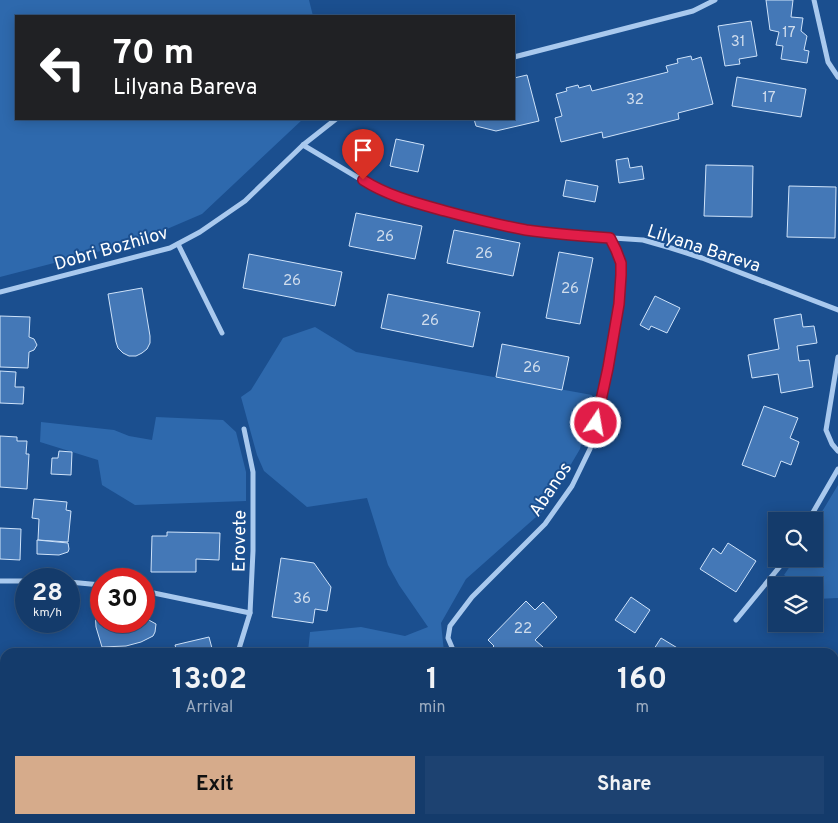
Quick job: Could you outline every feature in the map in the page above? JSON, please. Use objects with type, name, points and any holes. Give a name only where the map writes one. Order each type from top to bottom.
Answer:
[{"type":"street","points":[[515,57],[692,10],[715,0]]},
{"type":"street","points":[[814,0],[828,62],[838,77]]},
{"type":"street","name":"Dobri Bozhilov","points":[[0,292],[170,248],[178,244],[200,232],[245,201],[304,145],[335,120]]},
{"type":"street","name":"Lilyana Bareva","points":[[304,145],[377,189],[414,203],[526,230],[643,240],[702,258],[838,310]]},
{"type":"street","name":"Abanos","points":[[452,648],[448,638],[450,626],[472,597],[545,524],[572,486],[590,450],[603,393],[619,304],[621,263],[610,238]]},
{"type":"street","points":[[178,244],[222,333]]},
{"type":"street","points":[[838,357],[826,430],[832,444],[838,451]]},
{"type":"street","name":"Erovete","points":[[239,648],[250,612],[253,552],[253,472],[244,429]]},
{"type":"street","points":[[813,512],[838,468]]},
{"type":"street","points":[[736,620],[779,567]]},
{"type":"street","points":[[0,581],[15,581]]},
{"type":"street","points":[[155,593],[250,612]]},
{"type":"shaded area","points":[[0,0],[309,0],[313,15],[15,15],[15,120],[302,120],[202,214],[139,241],[0,277]]},
{"type":"shaded area","points":[[315,327],[356,352],[592,395],[580,449],[544,510],[466,579],[441,623],[444,648],[308,648],[310,632],[361,627],[405,636],[428,627],[399,585],[388,565],[367,498],[307,507],[264,471],[257,455],[241,397],[251,390],[283,338]]},
{"type":"shaded area","points":[[156,417],[223,420],[236,432],[246,472],[246,501],[135,505],[102,485],[98,460],[40,442],[41,422],[114,430],[129,436],[152,440]]},
{"type":"shaded area","points":[[838,485],[838,598],[823,599],[823,577],[787,577],[784,575],[790,567],[823,567],[822,512]]},
{"type":"building","points":[[766,0],[793,0],[791,17],[803,18],[801,31],[807,36],[804,50],[809,51],[807,63],[781,59],[783,46],[776,45],[779,32],[770,30]]},
{"type":"building","points":[[751,21],[757,56],[739,59],[740,64],[725,66],[718,26]]},
{"type":"building","points":[[691,56],[692,60],[701,57],[713,104],[678,113],[679,119],[603,138],[602,132],[561,142],[555,118],[562,116],[556,94],[567,91],[566,88],[578,85],[579,88],[590,85],[592,91],[668,72],[666,66],[678,63],[677,59]]},
{"type":"building","points":[[527,75],[539,121],[496,131],[476,126],[474,120],[515,120],[515,78]]},
{"type":"building","points":[[737,77],[806,89],[801,117],[732,106]]},
{"type":"building","points":[[396,139],[424,145],[418,172],[390,166]]},
{"type":"building","points":[[628,158],[630,168],[642,166],[644,179],[619,183],[616,160]]},
{"type":"building","points":[[706,165],[753,166],[752,217],[704,216]]},
{"type":"building","points":[[566,180],[598,186],[595,202],[563,196]]},
{"type":"building","points":[[789,186],[836,187],[835,238],[787,237]]},
{"type":"building","points":[[356,213],[422,226],[415,259],[349,246]]},
{"type":"building","points":[[454,230],[520,243],[513,276],[447,263]]},
{"type":"building","points":[[559,252],[593,258],[580,324],[546,318]]},
{"type":"building","points":[[249,254],[342,272],[335,306],[243,288]]},
{"type":"building","points":[[142,288],[150,343],[142,353],[136,356],[129,356],[118,348],[108,294]]},
{"type":"building","points":[[388,294],[480,312],[473,347],[381,328]]},
{"type":"building","points":[[655,296],[680,308],[667,333],[651,326],[649,330],[640,325]]},
{"type":"building","points":[[801,314],[803,327],[814,326],[817,343],[797,346],[799,361],[809,360],[813,387],[781,393],[778,374],[752,378],[748,355],[779,349],[774,319]]},
{"type":"building","points":[[0,316],[30,317],[29,337],[34,339],[37,345],[34,350],[29,352],[28,368],[0,367]]},
{"type":"building","points":[[502,344],[569,357],[562,390],[496,377]]},
{"type":"building","points":[[0,371],[16,372],[15,387],[24,387],[23,404],[0,403]]},
{"type":"building","points":[[764,406],[798,418],[790,438],[799,442],[791,465],[781,461],[775,477],[742,465]]},
{"type":"building","points":[[0,436],[17,437],[17,441],[27,441],[26,454],[29,454],[27,489],[0,487]]},
{"type":"building","points":[[59,451],[72,452],[71,475],[51,474],[52,458],[58,458]]},
{"type":"building","points":[[34,499],[67,502],[66,510],[71,511],[68,542],[38,540],[39,519],[32,518]]},
{"type":"building","points":[[0,528],[21,529],[20,560],[0,559]]},
{"type":"building","points":[[167,532],[220,533],[219,560],[196,559],[196,572],[155,572],[155,568],[151,568],[152,536],[167,536]]},
{"type":"building","points":[[37,540],[68,543],[68,552],[59,555],[37,554]]},
{"type":"building","points":[[728,543],[756,561],[736,592],[700,569],[713,548],[721,554]]},
{"type":"building","points":[[281,558],[314,563],[331,587],[327,611],[315,609],[313,623],[272,617]]},
{"type":"building","points":[[631,597],[650,610],[635,633],[615,620]]},
{"type":"building","points":[[526,601],[535,610],[543,602],[557,617],[535,640],[543,647],[542,648],[492,648],[494,646],[488,640]]},
{"type":"building","points":[[98,633],[154,633],[153,636],[141,642],[126,646],[102,647]]},
{"type":"building","points":[[209,637],[212,648],[176,648],[175,645]]},
{"type":"building","points":[[661,638],[677,648],[655,648]]},
{"type":"route","points":[[363,180],[377,189],[414,203],[456,214],[526,230],[610,238],[621,263],[619,304],[596,423]]}]
